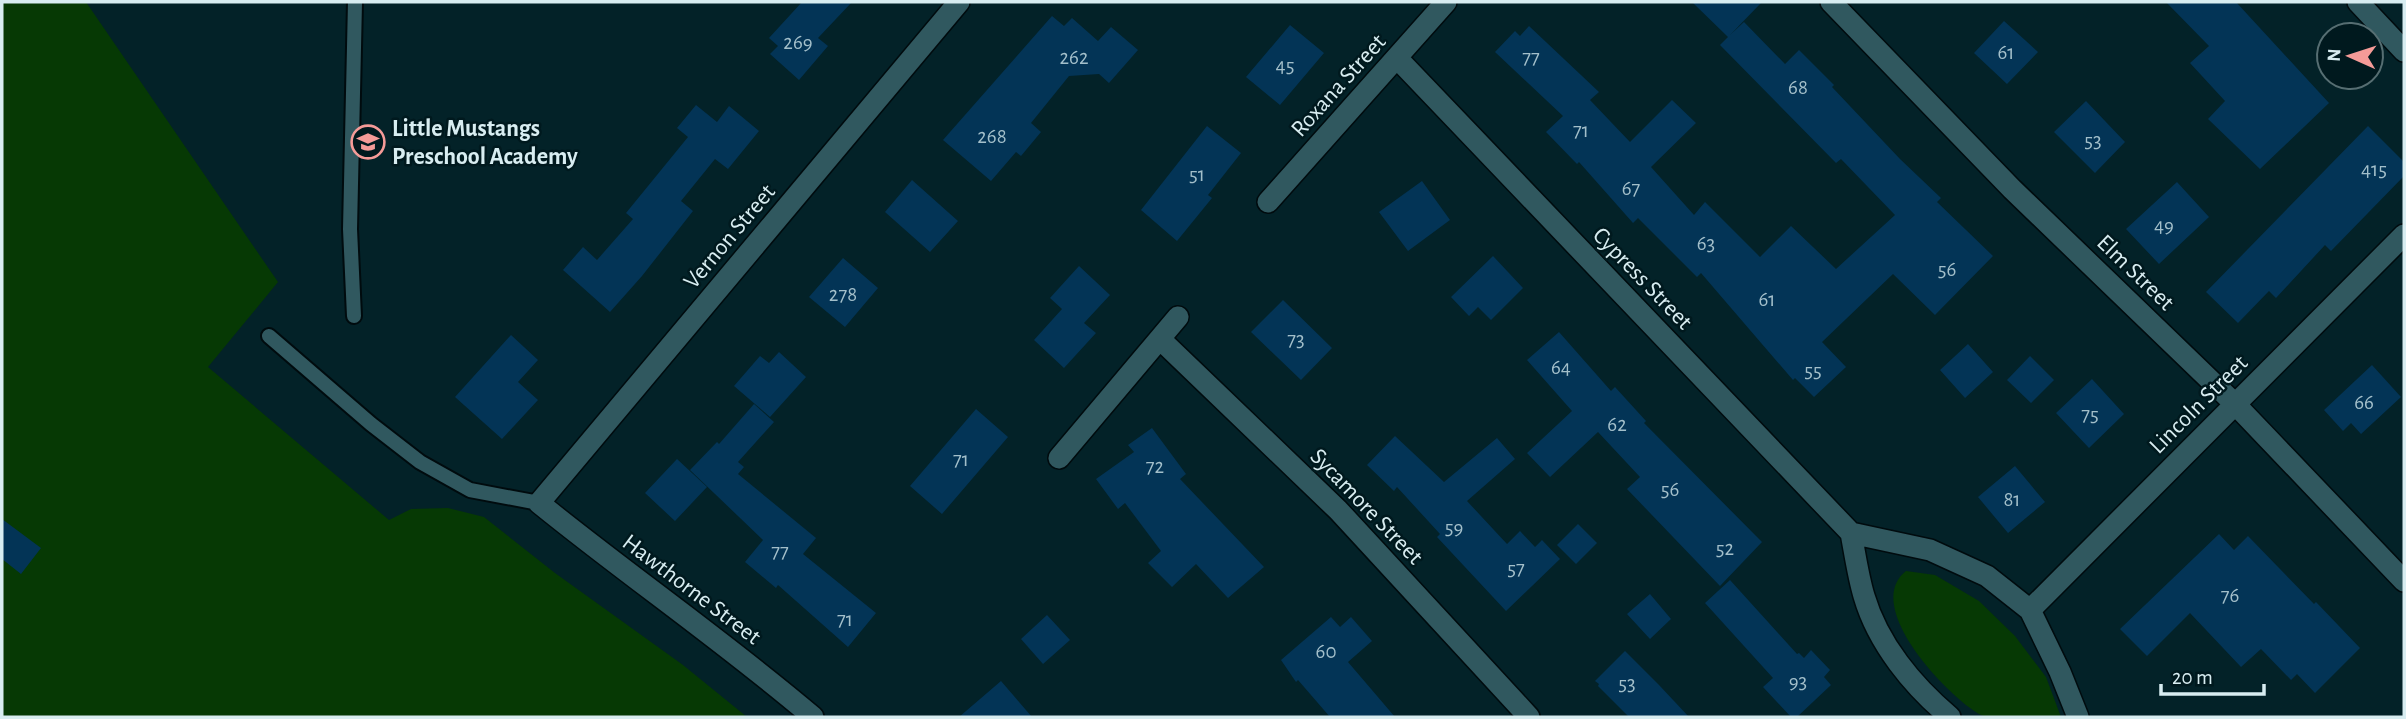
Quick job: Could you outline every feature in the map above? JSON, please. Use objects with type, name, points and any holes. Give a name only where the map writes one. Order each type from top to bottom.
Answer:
[{"type":"street","name":"Vernon Street","points":[[539,503],[958,2]]},
{"type":"street","name":"Roxana Street","points":[[1268,202],[1446,2]]},
{"type":"street","name":"Elm Street","points":[[1831,2],[2012,189],[2235,404],[2404,581]]},
{"type":"street","points":[[2358,2],[2404,51]]},
{"type":"street","name":"Cypress Street","points":[[1397,58],[1851,533]]},
{"type":"street","name":"Lincoln Street","points":[[2029,610],[2404,235]]},
{"type":"street","points":[[1059,458],[1178,317]]},
{"type":"street","name":"Sycamore Street","points":[[1160,339],[1338,510],[1529,717]]},
{"type":"street","name":"Hawthorne Street","points":[[539,503],[730,649],[813,717]]},
{"type":"street","points":[[1950,717],[1926,710],[1885,645],[1864,597],[1851,533],[1930,550],[1987,576],[2029,610],[2060,672],[2078,717]]},
{"type":"lane","points":[[354,316],[350,229],[355,2]]},
{"type":"lane","points":[[269,336],[371,424],[420,462],[470,490],[539,503]]},
{"type":"green space","points":[[2,2],[86,2],[278,282],[208,367],[389,520],[411,509],[448,508],[484,517],[555,573],[683,665],[747,717],[2,717]]},
{"type":"green space","points":[[1906,571],[1935,575],[1979,601],[2015,636],[2046,677],[2061,717],[1981,715],[1949,690],[1914,649],[1901,627],[1894,606],[1895,586]]},
{"type":"building","points":[[802,2],[852,2],[818,38],[828,46],[799,80],[770,54],[778,46],[769,38]]},
{"type":"building","points":[[1692,2],[1762,2],[1730,35],[1744,22],[1785,64],[1799,50],[1900,159],[1941,198],[1937,202],[1993,256],[1935,315],[1893,274],[1822,342],[1846,367],[1814,397],[1795,378],[1793,380],[1701,273],[1697,277],[1638,218],[1633,223],[1579,162],[1577,164],[1546,132],[1563,116],[1495,52],[1515,31],[1520,36],[1529,26],[1599,92],[1590,100],[1630,142],[1672,100],[1696,123],[1651,167],[1694,215],[1705,202],[1760,257],[1791,226],[1836,269],[1895,215],[1841,159],[1836,163],[1720,45],[1728,37]]},
{"type":"building","points":[[2166,2],[2236,2],[2315,88],[2315,91],[2329,103],[2260,169],[2208,119],[2225,101],[2190,63],[2209,46]]},
{"type":"building","points":[[1052,16],[1064,26],[1072,18],[1098,41],[1111,27],[1138,50],[1109,83],[1099,74],[1069,76],[1031,123],[1041,132],[1021,156],[1016,152],[991,181],[943,140]]},
{"type":"building","points":[[2004,21],[2038,52],[2007,84],[1974,53]]},
{"type":"building","points":[[1290,25],[1324,53],[1280,105],[1246,77]]},
{"type":"building","points":[[2086,101],[2125,142],[2095,173],[2054,132]]},
{"type":"building","points":[[696,105],[717,122],[729,106],[759,131],[728,169],[715,159],[681,201],[693,211],[610,312],[563,270],[583,247],[597,260],[633,219],[626,213],[688,137],[677,128]]},
{"type":"building","points":[[1207,126],[1241,153],[1208,195],[1212,198],[1177,241],[1141,210]]},
{"type":"building","points":[[2368,126],[2404,162],[2404,176],[2331,251],[2325,245],[2276,298],[2269,291],[2238,323],[2206,292]]},
{"type":"building","points":[[912,180],[958,221],[930,252],[885,212]]},
{"type":"building","points":[[1422,181],[1450,220],[1408,251],[1379,212]]},
{"type":"building","points":[[2177,182],[2209,217],[2159,264],[2126,229]]},
{"type":"building","points":[[1493,256],[1523,288],[1491,320],[1478,307],[1469,316],[1451,297]]},
{"type":"building","points":[[843,258],[878,288],[845,327],[809,297]]},
{"type":"building","points":[[1079,266],[1110,295],[1084,323],[1096,333],[1064,368],[1034,340],[1062,309],[1050,298]]},
{"type":"building","points":[[1283,300],[1332,348],[1301,380],[1251,332]]},
{"type":"building","points":[[1559,332],[1611,391],[1615,387],[1646,421],[1644,423],[1762,542],[1720,586],[1627,489],[1640,477],[1598,432],[1550,477],[1527,453],[1572,411],[1527,360]]},
{"type":"building","points":[[511,335],[538,360],[518,382],[538,400],[502,439],[455,397]]},
{"type":"building","points":[[1968,344],[1993,372],[1965,398],[1940,370]]},
{"type":"building","points":[[779,352],[806,377],[770,417],[734,386],[760,356],[769,363]]},
{"type":"building","points":[[2030,356],[2054,380],[2031,403],[2007,380]]},
{"type":"building","points":[[2372,365],[2401,397],[2361,434],[2351,423],[2343,431],[2324,410]]},
{"type":"building","points":[[2092,379],[2124,414],[2089,448],[2056,413]]},
{"type":"building","points":[[754,404],[774,422],[738,462],[744,467],[738,474],[816,538],[803,554],[876,613],[848,647],[778,585],[776,588],[745,562],[763,540],[690,470],[717,442],[719,444]]},
{"type":"building","points":[[976,409],[1008,437],[942,514],[910,486]]},
{"type":"building","points":[[1152,428],[1186,474],[1180,479],[1264,567],[1228,598],[1196,564],[1172,587],[1148,563],[1161,551],[1125,503],[1118,509],[1096,479],[1134,452],[1128,445]]},
{"type":"building","points":[[1395,436],[1444,482],[1497,438],[1515,459],[1467,501],[1507,544],[1520,531],[1535,547],[1542,540],[1560,559],[1506,611],[1437,537],[1440,534],[1397,487],[1394,491],[1367,465]]},
{"type":"building","points":[[677,459],[707,487],[675,521],[645,493]]},
{"type":"building","points":[[2015,466],[2045,502],[2008,533],[1978,497]]},
{"type":"building","points":[[2,519],[41,548],[21,574],[2,559]]},
{"type":"building","points":[[1578,524],[1597,543],[1576,564],[1557,545]]},
{"type":"building","points":[[2219,534],[2234,550],[2248,536],[2360,648],[2315,693],[2297,674],[2291,680],[2261,649],[2241,667],[2190,613],[2147,656],[2120,629]]},
{"type":"building","points":[[1730,580],[1797,654],[1804,658],[1811,650],[1830,670],[1824,677],[1831,685],[1797,717],[1791,717],[1763,687],[1773,678],[1705,603]]},
{"type":"building","points":[[1650,594],[1671,619],[1650,639],[1627,614]]},
{"type":"building","points":[[1047,615],[1070,640],[1043,664],[1021,639]]},
{"type":"building","points":[[1331,617],[1340,627],[1351,617],[1372,641],[1348,662],[1395,717],[1330,717],[1298,680],[1296,682],[1281,660]]},
{"type":"building","points":[[1625,651],[1689,717],[1629,717],[1598,686],[1595,681]]},
{"type":"building","points":[[1001,681],[1032,717],[959,717]]},
{"type":"place","name":"Little Mustangs Preschool Academy","points":[[368,142]]}]
